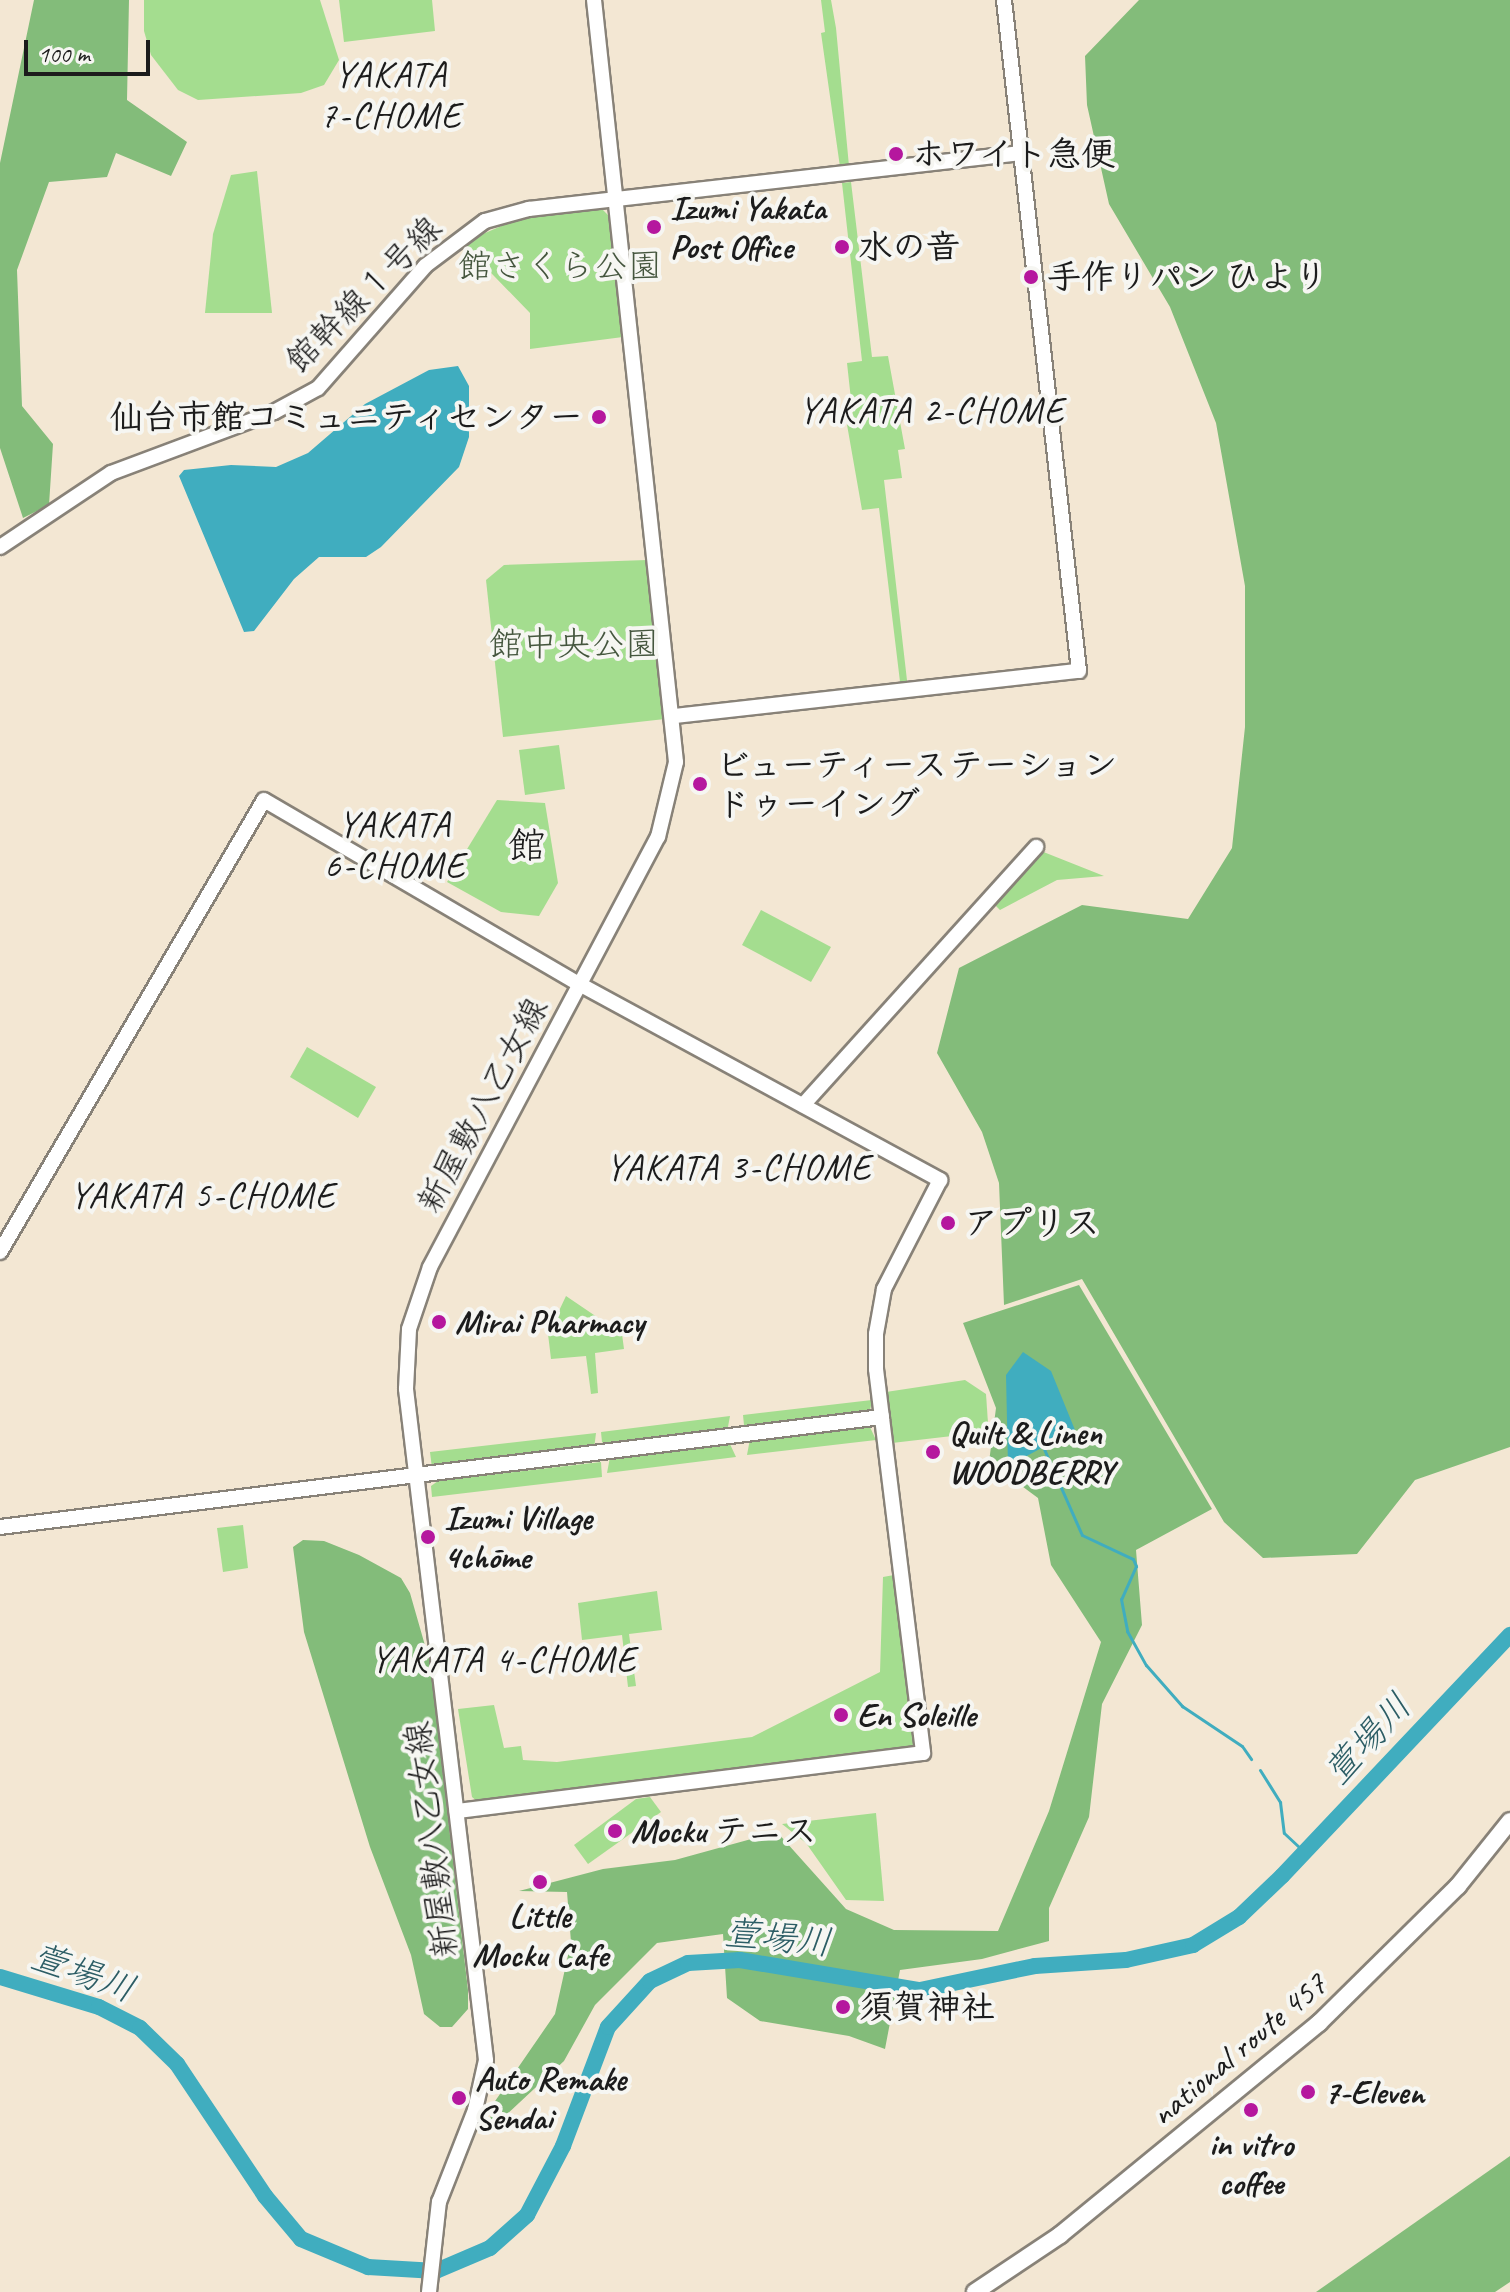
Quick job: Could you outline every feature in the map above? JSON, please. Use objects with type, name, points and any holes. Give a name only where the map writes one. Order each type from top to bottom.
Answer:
[{"type":"highway","name":"national route 457","points":[[975,2292],[1060,2235],[1319,2023],[1449,1896],[1510,1821]]},
{"type":"street","name":"新屋敷八乙女線","points":[[429,2288],[439,2202],[475,2110],[486,2060],[405,1365],[418,1296],[581,985],[669,809],[676,762],[675,716],[594,0]]},
{"type":"street","points":[[675,716],[1079,671],[1004,0]]},
{"type":"street","name":"館幹線１号線","points":[[0,547],[111,473],[274,412],[318,388],[425,266],[468,231],[507,213],[1021,153]]},
{"type":"street","points":[[0,1252],[264,800],[581,985],[940,1180],[884,1289],[876,1334],[882,1417],[923,1753],[457,1811]]},
{"type":"street","points":[[803,1105],[1036,847]]},
{"type":"street","points":[[0,1527],[882,1417]]},
{"type":"green space","points":[[34,0],[129,0],[127,100],[187,142],[171,176],[116,153],[107,177],[49,182],[17,270],[22,406],[53,444],[49,505],[23,518],[0,448],[0,163]]},
{"type":"green space","points":[[144,0],[320,0],[339,60],[324,85],[301,93],[198,100],[178,90],[151,55],[144,31]]},
{"type":"green space","points":[[339,0],[432,0],[435,31],[344,42]]},
{"type":"green space","points":[[821,0],[831,0],[836,28],[849,166],[840,167],[821,33],[825,32]]},
{"type":"green space","points":[[1139,0],[1510,0],[1510,1447],[1415,1480],[1357,1554],[1263,1558],[1224,1522],[1082,1279],[1004,1305],[999,1183],[982,1132],[937,1053],[959,968],[1082,905],[1188,919],[1232,848],[1245,727],[1245,586],[1216,423],[1170,307],[1109,204],[1087,105],[1085,56]]},
{"type":"green space","points":[[257,171],[272,313],[205,313],[213,234],[231,175]]},
{"type":"green space","points":[[851,182],[872,357],[888,356],[905,449],[898,450],[902,478],[884,480],[908,689],[901,690],[879,508],[862,510],[846,419],[853,418],[847,363],[862,361],[842,183]]},
{"type":"green space","name":"館さくら公園","points":[[601,208],[608,215],[623,337],[530,349],[530,313],[462,243],[522,217]]},
{"type":"green space","name":"館中央公園","points":[[647,560],[665,719],[503,737],[486,580],[504,565]]},
{"type":"green space","points":[[559,745],[565,789],[525,795],[519,750]]},
{"type":"green space","points":[[497,800],[545,803],[558,883],[539,916],[501,912],[447,882]]},
{"type":"green space","points":[[1041,851],[1104,876],[1057,880],[1000,910],[995,905]]},
{"type":"green space","points":[[761,910],[831,947],[811,982],[742,945]]},
{"type":"green space","points":[[307,1047],[376,1087],[358,1118],[290,1077]]},
{"type":"green space","points":[[1079,1285],[1212,1509],[1136,1550],[1142,1625],[1102,1704],[1089,1817],[1049,1908],[1049,1941],[982,1959],[900,1970],[885,2049],[849,2036],[760,2021],[727,1998],[723,1934],[657,1943],[595,2005],[564,2061],[490,2130],[491,2107],[555,2014],[571,1942],[567,1892],[519,1891],[603,1869],[675,1860],[777,1832],[846,1909],[894,1930],[998,1931],[1049,1811],[1101,1642],[1051,1565],[1038,1498],[989,1462],[996,1408],[963,1323]]},
{"type":"green space","points":[[566,1296],[622,1334],[624,1349],[595,1353],[598,1393],[591,1394],[586,1356],[551,1359],[548,1334]]},
{"type":"green space","points":[[965,1380],[986,1394],[988,1423],[978,1433],[892,1443],[886,1392]]},
{"type":"green space","points":[[872,1400],[869,1416],[749,1430],[744,1425],[743,1415]]},
{"type":"green space","points":[[730,1416],[727,1432],[607,1447],[602,1442],[601,1432]]},
{"type":"green space","points":[[869,1425],[876,1440],[747,1455],[750,1439]]},
{"type":"green space","points":[[596,1433],[594,1449],[432,1468],[430,1452]]},
{"type":"green space","points":[[729,1442],[736,1457],[607,1473],[610,1457]]},
{"type":"green space","points":[[601,1462],[602,1477],[432,1497],[431,1486],[438,1481]]},
{"type":"green space","points":[[243,1525],[248,1568],[223,1572],[217,1528]]},
{"type":"green space","points":[[303,1540],[324,1541],[359,1555],[401,1578],[410,1593],[430,1663],[468,1990],[468,2009],[452,2027],[440,2027],[424,2014],[411,1955],[370,1847],[304,1632],[293,1547]]},
{"type":"green space","points":[[894,1575],[915,1746],[907,1752],[478,1802],[472,1797],[458,1709],[494,1705],[504,1748],[521,1746],[523,1760],[557,1762],[752,1737],[880,1672],[883,1577]]},
{"type":"green space","points":[[657,1591],[662,1630],[629,1634],[636,1686],[628,1687],[622,1635],[582,1640],[578,1603]]},
{"type":"green space","name":"Mocku テニス","points":[[650,1797],[661,1812],[588,1864],[574,1845],[636,1799]]},
{"type":"green space","points":[[876,1813],[884,1901],[846,1900],[806,1843],[782,1824]]},
{"type":"green space","points":[[1510,2156],[1510,2282],[1495,2292],[1316,2292]]},
{"type":"water","points":[[458,366],[469,386],[469,437],[459,467],[381,547],[366,557],[319,557],[294,579],[254,631],[244,632],[179,476],[184,470],[231,465],[276,467],[308,453],[365,404],[429,370]]},
{"type":"water","points":[[1023,1352],[1051,1371],[1075,1430],[1008,1466],[1006,1375]]},
{"type":"waterway","points":[[1044,1449],[1082,1535],[1133,1559],[1136,1566],[1121,1599],[1127,1631],[1146,1665],[1182,1706],[1242,1746],[1251,1759]]},
{"type":"waterway","name":"萱場川","points":[[0,1977],[99,2007],[140,2028],[177,2064],[265,2196],[301,2239],[368,2267],[436,2271],[490,2248],[527,2215],[563,2146],[608,2027],[650,1981],[688,1963],[740,1960],[920,1990],[1035,1966],[1126,1960],[1193,1945],[1239,1917],[1282,1876],[1510,1635]]},
{"type":"waterway","points":[[1260,1770],[1280,1802],[1284,1833],[1303,1851]]},
{"type":"place","name":"ホワイト急便","points":[[896,154]]},
{"type":"place","name":"Izumi Yakata Post Office","points":[[654,227]]},
{"type":"place","name":"水の音","points":[[842,247]]},
{"type":"place","name":"手作りパン ひより","points":[[1031,277]]},
{"type":"place","name":"仙台市館コミュニティセンター","points":[[599,417]]},
{"type":"place","name":"ビューティーステーション ドゥーイング","points":[[700,784]]},
{"type":"place","name":"アプリス","points":[[948,1223]]},
{"type":"place","name":"Mirai Pharmacy","points":[[439,1322]]},
{"type":"place","name":"Quilt & Linen WOODBERRY","points":[[933,1452]]},
{"type":"place","name":"Izumi Village 4chōme","points":[[428,1537]]},
{"type":"place","name":"En Soleille","points":[[841,1715]]},
{"type":"place","name":"Mocku テニス","points":[[615,1831]]},
{"type":"place","name":"Little Mocku Cafe","points":[[540,1882]]},
{"type":"place","name":"須賀神社","points":[[843,2007]]},
{"type":"place","name":"7-Eleven","points":[[1308,2092]]},
{"type":"place","name":"Auto Remake Sendai","points":[[459,2098]]},
{"type":"place","name":"in vitro coffee","points":[[1251,2110]]},
{"type":"district","name":"YAKATA 7-CHOME","points":[[391,94]]},
{"type":"district","name":"YAKATA 2-CHOME","points":[[932,411]]},
{"type":"district","name":"YAKATA 6-CHOME","points":[[395,844]]},
{"type":"district","name":"館","points":[[527,846]]},
{"type":"district","name":"YAKATA 3-CHOME","points":[[739,1168]]},
{"type":"district","name":"YAKATA 5-CHOME","points":[[203,1196]]},
{"type":"district","name":"YAKATA 4-CHOME","points":[[504,1660]]}]
